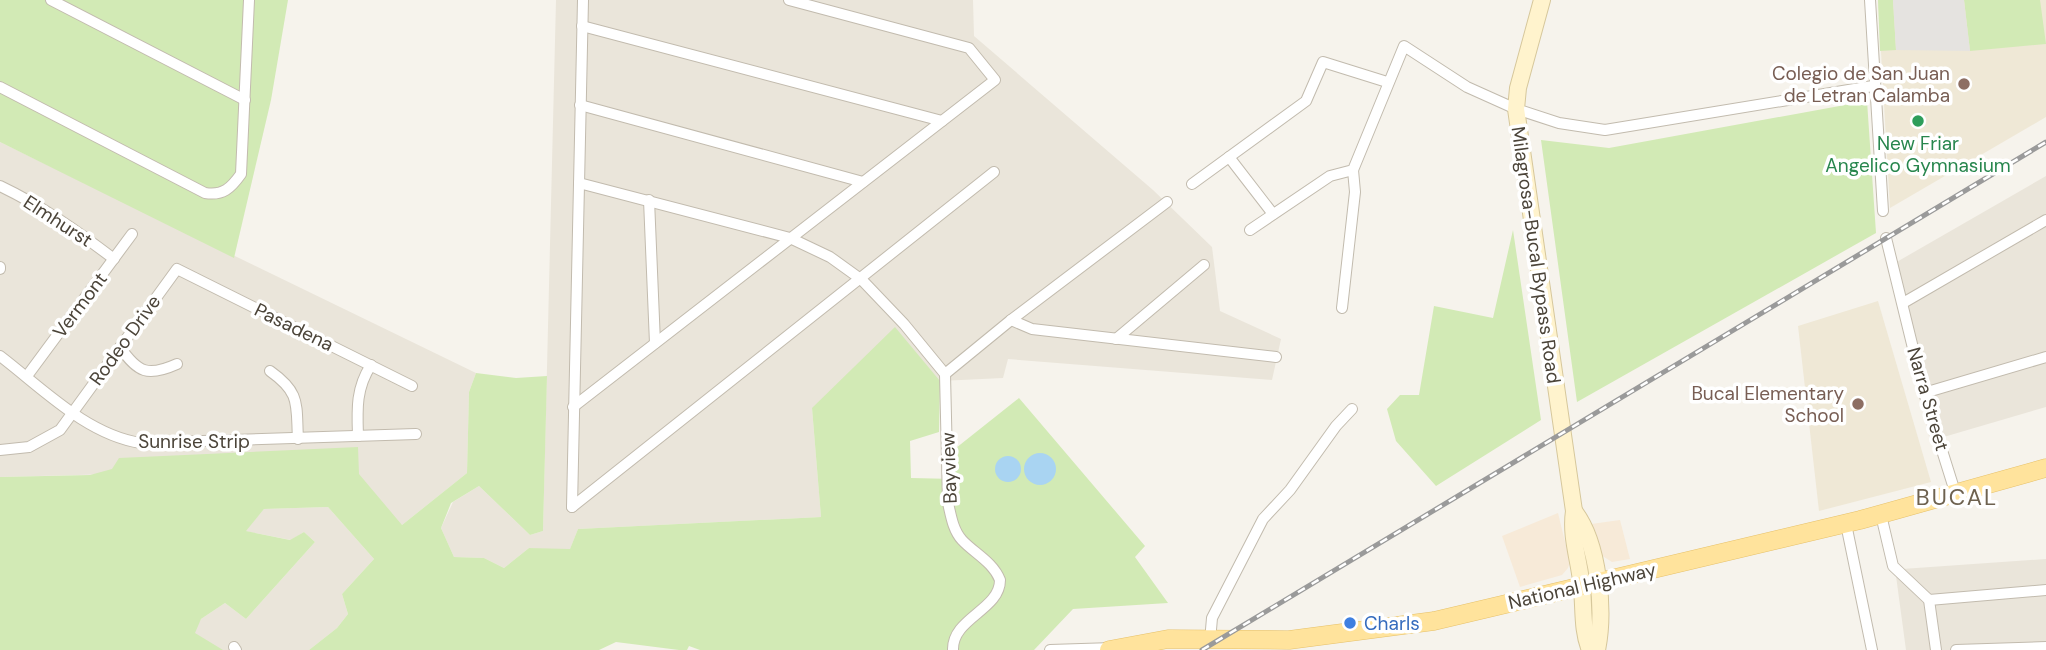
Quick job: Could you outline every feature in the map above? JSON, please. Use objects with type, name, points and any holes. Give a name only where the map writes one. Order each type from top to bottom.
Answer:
[{"type":"main road","name":"Milagrosa-Bucal Bypass Road","points":[[1542,0],[1524,61],[1516,109],[1574,511],[1572,529],[1590,584]]},
{"type":"main road","name":"National Highway","points":[[1113,649],[1168,639],[1249,645],[1434,621],[1846,524],[2046,468]]},
{"type":"main road","points":[[1590,584],[1585,639],[1590,650]]},
{"type":"main road","points":[[1590,584],[1597,650]]},
{"type":"street","points":[[51,0],[245,100]]},
{"type":"street","points":[[0,87],[205,193],[216,195],[231,188],[241,174],[249,0]]},
{"type":"street","points":[[583,0],[572,507],[995,172]]},
{"type":"street","points":[[573,407],[995,80],[969,48],[789,0]]},
{"type":"street","points":[[1870,0],[1873,86],[1883,211]]},
{"type":"street","points":[[582,26],[942,121]]},
{"type":"street","points":[[1342,308],[1355,192],[1353,170],[1404,46],[1467,87],[1516,109],[1559,122],[1605,130],[1873,86]]},
{"type":"street","points":[[1192,184],[1306,101],[1323,62],[1387,82]]},
{"type":"street","points":[[580,105],[863,182]]},
{"type":"street","points":[[1229,157],[1273,214]]},
{"type":"street","points":[[1250,230],[1330,176],[1353,170]]},
{"type":"street","points":[[579,183],[790,238],[830,257],[862,280],[904,324],[945,374],[1011,320],[1167,202]]},
{"type":"street","name":"Elmhurst","points":[[0,186],[32,201],[74,228],[114,259]]},
{"type":"street","points":[[649,200],[655,343]]},
{"type":"street","points":[[1903,303],[2046,220]]},
{"type":"street","name":"Vermont","points":[[27,376],[132,234]]},
{"type":"street","name":"Narra Street","points":[[1886,238],[1924,393],[1956,495]]},
{"type":"street","points":[[1115,339],[1204,265]]},
{"type":"street","name":"Rodeo Drive","points":[[0,450],[29,447],[60,430],[177,269]]},
{"type":"street","name":"Pasadena","points":[[177,269],[412,386]]},
{"type":"street","points":[[1011,320],[1032,329],[1276,357]]},
{"type":"street","points":[[120,347],[132,365],[144,371],[159,372],[177,363]]},
{"type":"street","name":"Sunrise Strip","points":[[0,356],[74,412],[122,440],[141,443],[415,434]]},
{"type":"street","points":[[1924,393],[2046,357]]},
{"type":"street","points":[[358,436],[357,401],[361,380],[371,365]]},
{"type":"street","points":[[270,371],[288,384],[295,397],[298,439]]},
{"type":"street","name":"Bayview","points":[[945,374],[948,503],[952,522],[961,539],[999,575],[1000,586],[995,596],[957,632],[953,650]]},
{"type":"street","points":[[1210,641],[1212,618],[1263,519],[1290,490],[1336,426],[1352,409]]},
{"type":"street","points":[[1881,515],[1893,566],[1929,600],[1936,650]]},
{"type":"street","points":[[1846,524],[1872,650]]},
{"type":"street","points":[[1929,600],[2046,590]]},
{"type":"street","points":[[1956,650],[2046,647]]},
{"type":"street","points":[[1050,650],[1113,649]]},
{"type":"shaded area","points":[[556,0],[973,0],[974,36],[1153,190],[1212,247],[1220,311],[1281,339],[1272,380],[1008,359],[1003,378],[940,381],[812,408],[821,517],[578,529],[569,552],[529,548],[504,568],[484,558],[454,557],[441,528],[453,502],[479,486],[530,535],[543,531]]},
{"type":"shaded area","name":"Colegio de San Juan de Letran Calamba","points":[[1878,0],[2046,0],[2046,117],[1890,208]]},
{"type":"shaded area","points":[[1893,0],[1964,0],[1970,51],[1896,50]]},
{"type":"shaded area","points":[[0,142],[476,373],[469,392],[467,473],[402,525],[234,471],[0,477]]},
{"type":"shaded area","points":[[2046,176],[2046,407],[1930,441],[1888,267]]},
{"type":"shaded area","name":"Bucal Elementary School","points":[[1878,301],[1931,482],[1819,511],[1798,326]]},
{"type":"shaded area","points":[[328,507],[374,559],[342,594],[348,614],[337,628],[309,650],[182,650],[201,619],[225,603],[246,619],[315,542],[304,532],[291,540],[245,531],[264,509]]},
{"type":"shaded area","points":[[1558,513],[1570,562],[1568,568],[1562,575],[1520,587],[1502,536]]},
{"type":"shaded area","points":[[1620,520],[1630,559],[1612,562],[1598,553],[1591,524]]},
{"type":"shaded area","points":[[1879,524],[1896,564],[1902,569],[2046,559],[2046,650],[1906,650],[1896,576],[1890,570]]},
{"type":"green space","points":[[0,0],[288,0],[271,100],[234,258],[0,142]]},
{"type":"green space","points":[[1878,0],[1893,0],[1896,50],[1880,51]]},
{"type":"green space","points":[[1964,0],[2040,0],[2046,44],[1970,51]]},
{"type":"green space","points":[[1867,101],[1876,233],[1577,402],[1541,140],[1609,148]]},
{"type":"green space","points":[[1513,230],[1541,420],[1436,486],[1396,441],[1387,409],[1400,395],[1419,395],[1434,306],[1493,318]]},
{"type":"green space","points":[[895,327],[940,381],[939,432],[910,441],[911,478],[955,479],[956,448],[1019,398],[1145,546],[1135,557],[1168,603],[1073,609],[1034,650],[700,650],[689,646],[687,650],[679,650],[616,642],[599,650],[309,650],[337,628],[348,614],[342,594],[374,559],[328,507],[264,509],[246,531],[290,540],[304,532],[315,542],[246,619],[225,603],[201,619],[195,633],[223,650],[0,650],[0,477],[90,475],[112,469],[119,458],[358,447],[359,474],[402,525],[467,473],[469,392],[476,373],[516,378],[547,376],[543,531],[530,535],[479,486],[451,503],[441,528],[454,557],[484,558],[504,568],[529,548],[570,549],[578,529],[821,517],[812,408]]},
{"type":"water","points":[[1040,453],[1051,458],[1056,469],[1051,480],[1040,485],[1029,480],[1024,469],[1029,458]]},
{"type":"water","points":[[1008,456],[1017,460],[1021,469],[1017,478],[1008,482],[999,478],[995,469],[999,460]]},
{"type":"railway","points":[[1202,650],[2046,142]]},
{"type":"place","name":"Colegio de San Juan de Letran Calamba","points":[[1964,84]]},
{"type":"place","name":"New Friar Angelico Gymnasium","points":[[1918,121]]},
{"type":"place","name":"Bucal Elementary School","points":[[1858,404]]},
{"type":"place","name":"Charls","points":[[1350,623]]},
{"type":"district","name":"BUCAL","points":[[1957,497]]}]
